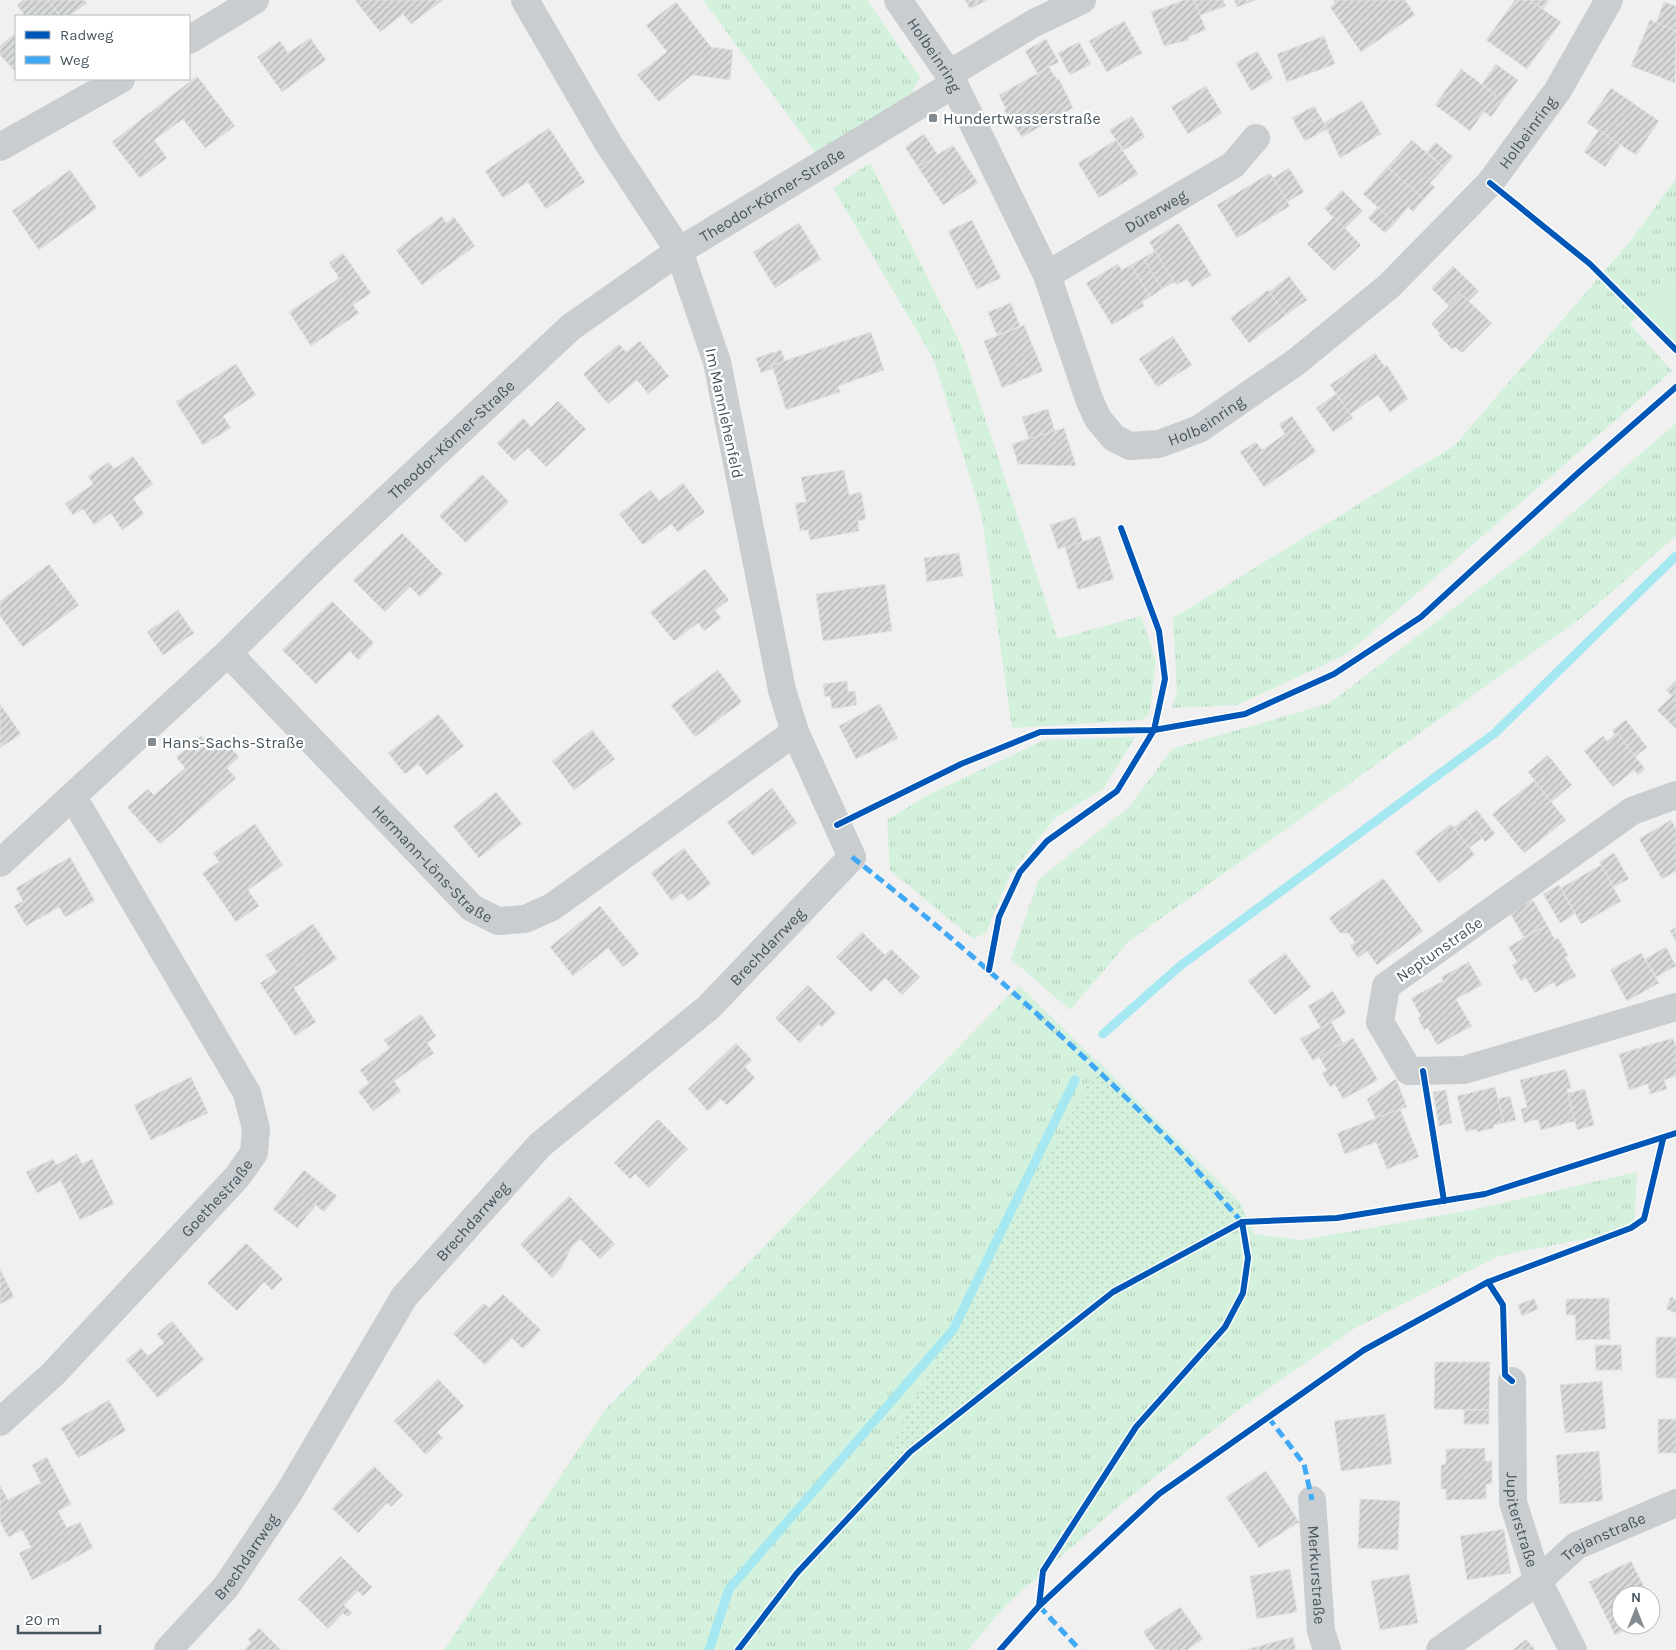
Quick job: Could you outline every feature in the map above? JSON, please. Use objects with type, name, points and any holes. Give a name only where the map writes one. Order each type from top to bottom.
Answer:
[{"type":"street","points":[[190,39],[255,0]]},
{"type":"street","name":"Im Mannlehenfeld","points":[[526,0],[608,143],[679,251],[716,362],[782,690],[795,732],[852,857]]},
{"type":"street","name":"Holbeinring","points":[[898,0],[951,79],[1047,275],[1089,399],[1098,419],[1114,438],[1130,446],[1159,444],[1199,429],[1296,362],[1389,286],[1490,183],[1558,90],[1609,0]]},
{"type":"street","points":[[951,79],[1034,23],[1082,0]]},
{"type":"street","name":"Theodor-Körner-Straße","points":[[0,863],[228,653],[325,557],[571,327],[679,251],[951,79]]},
{"type":"street","points":[[0,147],[119,80]]},
{"type":"street","name":"Dürerweg","points":[[1047,275],[1233,165],[1256,138]]},
{"type":"street","name":"Hermann-Löns-Straße","points":[[228,653],[472,908],[498,921],[525,919],[552,907],[795,732]]},
{"type":"street","name":"Neptunstraße","points":[[1676,796],[1632,811],[1386,986],[1380,1022],[1409,1071],[1464,1070],[1676,1007]]},
{"type":"street","name":"Goethestraße","points":[[0,1422],[54,1373],[237,1177],[254,1153],[256,1129],[247,1093],[73,797]]},
{"type":"street","name":"Brechdarrweg","points":[[168,1650],[226,1587],[290,1491],[404,1297],[540,1145],[709,1007],[852,857]]},
{"type":"street","name":"Jupiterstraße","points":[[1512,1381],[1513,1502],[1538,1581],[1572,1650]]},
{"type":"street","name":"Merkurstraße","points":[[1312,1500],[1321,1631],[1327,1650]]},
{"type":"street","name":"Trajanstraße","points":[[1440,1650],[1538,1581],[1576,1546],[1676,1503]]},
{"type":"green space","points":[[703,0],[867,0],[920,77],[910,97],[815,152]]},
{"type":"green space","points":[[870,163],[961,345],[1058,639],[1141,616],[1156,661],[1149,715],[1141,720],[1012,728],[982,517],[934,360],[833,188]]},
{"type":"green space","points":[[1676,179],[1676,279],[1630,324],[1672,371],[1347,654],[1237,705],[1172,708],[1177,691],[1173,618],[1455,445],[1631,240]]},
{"type":"green space","points":[[1676,279],[1676,350],[1641,313]]},
{"type":"green space","points":[[1676,423],[1676,536],[1585,615],[1128,942],[1070,1010],[1011,959],[1039,879],[1129,807],[1172,749],[1330,703],[1531,549]]},
{"type":"green space","points":[[1135,737],[1104,788],[1054,819],[1010,875],[986,933],[973,939],[890,870],[887,820],[928,795],[1044,740]]},
{"type":"green space","points":[[1019,985],[1240,1202],[1254,1234],[1303,1240],[1476,1209],[1637,1172],[1634,1229],[1499,1256],[1355,1328],[1238,1410],[1120,1505],[1007,1604],[968,1650],[444,1650],[604,1411]]},
{"type":"green space","points":[[1100,1063],[1246,1215],[1113,1292],[911,1452],[884,1481],[898,1432],[969,1296]]},
{"type":"building","points":[[23,0],[48,0],[59,15],[24,15],[17,5]]},
{"type":"building","points":[[48,0],[84,0],[87,3],[70,15],[59,15]]},
{"type":"building","points":[[355,0],[443,0],[411,24],[403,14],[380,32]]},
{"type":"building","points":[[965,0],[987,0],[970,9]]},
{"type":"building","points":[[1184,0],[1194,0],[1206,30],[1188,37],[1189,40],[1164,46],[1151,12]]},
{"type":"building","points":[[1194,0],[1223,0],[1226,6],[1200,15]]},
{"type":"building","points":[[1234,0],[1256,0],[1237,7]]},
{"type":"building","points":[[1333,0],[1405,0],[1415,15],[1361,52],[1330,7],[1335,3]]},
{"type":"building","points":[[1515,0],[1530,0],[1561,22],[1527,69],[1486,40]]},
{"type":"building","points":[[1530,0],[1549,0],[1543,9]]},
{"type":"building","points":[[676,2],[711,47],[733,50],[730,80],[692,75],[659,102],[637,75],[667,52],[646,25]]},
{"type":"building","points":[[1664,2],[1676,6],[1676,31],[1656,23]]},
{"type":"building","points":[[1650,20],[1676,31],[1675,83],[1631,66]]},
{"type":"building","points":[[1124,21],[1142,53],[1107,72],[1089,41]]},
{"type":"building","points":[[13,35],[15,38],[15,71],[0,55],[0,46]]},
{"type":"building","points":[[1324,36],[1335,64],[1287,82],[1277,54]]},
{"type":"building","points":[[310,38],[326,60],[282,92],[257,57],[280,41],[288,53]]},
{"type":"building","points":[[1046,39],[1059,62],[1037,73],[1025,51]]},
{"type":"building","points":[[1079,42],[1091,64],[1070,75],[1058,53]]},
{"type":"building","points":[[1257,51],[1273,78],[1251,91],[1236,63]]},
{"type":"building","points":[[1496,64],[1518,80],[1491,117],[1484,112],[1496,95],[1482,84]]},
{"type":"building","points":[[1049,67],[1057,80],[1059,79],[1073,108],[1022,137],[1004,110],[1006,109],[999,95]]},
{"type":"building","points":[[1461,69],[1496,95],[1470,131],[1435,105]]},
{"type":"building","points":[[197,76],[235,126],[205,148],[183,119],[154,140],[167,158],[140,178],[112,142]]},
{"type":"building","points":[[1206,86],[1222,113],[1188,134],[1171,107]]},
{"type":"building","points":[[1611,88],[1659,121],[1636,155],[1587,123]]},
{"type":"building","points":[[1362,101],[1381,134],[1340,158],[1324,123]]},
{"type":"building","points":[[1314,106],[1320,116],[1298,129],[1292,118]]},
{"type":"building","points":[[1132,116],[1145,137],[1124,150],[1109,130]]},
{"type":"building","points":[[1320,116],[1327,129],[1305,141],[1298,129]]},
{"type":"building","points":[[549,128],[585,182],[546,209],[528,182],[503,198],[485,171]]},
{"type":"building","points":[[1599,130],[1620,145],[1605,167],[1584,152]]},
{"type":"building","points":[[924,134],[938,155],[918,167],[905,147]]},
{"type":"building","points":[[1116,140],[1138,174],[1099,198],[1078,163]]},
{"type":"building","points":[[1412,140],[1444,168],[1430,183],[1435,187],[1424,199],[1387,167]]},
{"type":"building","points":[[1436,142],[1453,157],[1444,168],[1427,152]]},
{"type":"building","points":[[953,145],[978,183],[943,205],[918,167]]},
{"type":"building","points":[[1387,167],[1424,199],[1413,212],[1408,207],[1395,223],[1363,194]]},
{"type":"building","points":[[1289,168],[1304,192],[1287,202],[1273,178]]},
{"type":"building","points":[[70,170],[97,208],[39,250],[12,211]]},
{"type":"building","points":[[1270,173],[1290,206],[1237,238],[1217,205]]},
{"type":"building","points":[[1342,190],[1363,211],[1344,229],[1324,208]]},
{"type":"building","points":[[1378,207],[1395,223],[1385,233],[1368,218]]},
{"type":"building","points":[[442,216],[446,223],[454,217],[475,246],[422,285],[396,250]]},
{"type":"building","points":[[1334,217],[1361,245],[1334,271],[1307,244]]},
{"type":"building","points":[[972,220],[1001,278],[977,289],[948,231]]},
{"type":"building","points":[[799,223],[821,259],[775,288],[753,252]]},
{"type":"building","points":[[1179,223],[1211,275],[1192,287],[1187,279],[1176,285],[1149,242]]},
{"type":"building","points":[[1155,251],[1174,282],[1162,289],[1143,258]]},
{"type":"building","points":[[343,253],[371,293],[353,305],[359,313],[311,346],[289,312],[339,278],[329,263]]},
{"type":"building","points":[[1143,258],[1162,289],[1150,297],[1131,265]]},
{"type":"building","points":[[1118,264],[1122,270],[1131,265],[1150,297],[1142,302],[1144,306],[1112,325],[1086,283]]},
{"type":"building","points":[[1453,266],[1479,291],[1469,301],[1461,294],[1449,306],[1431,288]]},
{"type":"building","points":[[1289,276],[1307,300],[1286,315],[1269,292]]},
{"type":"building","points":[[1268,290],[1286,315],[1249,343],[1230,318]]},
{"type":"building","points":[[1461,294],[1492,323],[1462,353],[1455,347],[1452,349],[1438,335],[1440,333],[1431,324]]},
{"type":"building","points":[[1011,303],[1020,326],[997,335],[988,312]]},
{"type":"building","points":[[1024,325],[1043,371],[1002,388],[984,341]]},
{"type":"building","points":[[871,332],[884,370],[838,386],[840,392],[786,410],[772,365]]},
{"type":"building","points":[[1173,336],[1192,365],[1157,387],[1139,359]]},
{"type":"building","points":[[640,341],[669,376],[648,394],[637,380],[608,404],[583,374],[619,344],[626,352]]},
{"type":"building","points":[[781,350],[785,361],[772,365],[772,369],[761,373],[756,358]]},
{"type":"building","points":[[1375,353],[1385,367],[1387,365],[1408,399],[1390,412],[1378,395],[1350,414],[1330,385]]},
{"type":"building","points":[[236,364],[256,395],[223,416],[231,428],[203,445],[176,402]]},
{"type":"building","points":[[1336,394],[1353,418],[1333,432],[1316,408]]},
{"type":"building","points":[[558,401],[586,429],[546,467],[528,448],[514,461],[497,443],[523,418],[531,427]]},
{"type":"building","points":[[1048,409],[1055,431],[1029,439],[1022,417]]},
{"type":"building","points":[[1292,416],[1316,452],[1264,487],[1240,452],[1256,442],[1262,450],[1285,434],[1279,424]]},
{"type":"building","points":[[1064,428],[1076,466],[1018,464],[1012,444]]},
{"type":"building","points":[[133,456],[153,484],[133,498],[144,514],[122,530],[111,513],[94,525],[83,509],[73,515],[65,504],[93,484],[88,476],[109,462],[114,469]]},
{"type":"building","points":[[844,470],[849,495],[861,492],[866,519],[858,521],[859,531],[810,540],[808,530],[800,531],[795,503],[806,502],[801,477]]},
{"type":"building","points":[[482,474],[509,502],[466,543],[439,516]]},
{"type":"building","points":[[683,483],[705,512],[678,532],[671,524],[643,545],[619,514],[651,490],[659,501]]},
{"type":"building","points":[[1075,517],[1083,542],[1058,549],[1050,525]]},
{"type":"building","points":[[402,533],[443,574],[420,597],[410,587],[385,612],[353,580]]},
{"type":"building","points":[[1100,536],[1114,579],[1078,590],[1065,547]]},
{"type":"building","points":[[959,553],[963,576],[927,582],[924,558]]},
{"type":"building","points":[[49,564],[79,605],[23,647],[0,616],[0,601]]},
{"type":"building","points":[[705,569],[729,600],[715,610],[721,618],[704,631],[698,623],[674,641],[650,612]]},
{"type":"building","points":[[885,584],[892,631],[823,641],[816,594]]},
{"type":"building","points":[[332,601],[374,643],[358,660],[350,651],[316,684],[282,650]]},
{"type":"building","points":[[178,610],[194,633],[163,655],[147,632]]},
{"type":"building","points":[[718,670],[742,702],[695,737],[671,705]]},
{"type":"building","points":[[1676,680],[1676,729],[1657,710],[1672,696],[1666,690]]},
{"type":"building","points":[[847,681],[848,692],[855,691],[857,705],[832,709],[830,696],[825,697],[823,684]]},
{"type":"building","points":[[0,704],[21,734],[0,748]]},
{"type":"building","points":[[880,704],[898,738],[856,759],[839,726]]},
{"type":"building","points":[[438,714],[464,746],[427,775],[418,764],[405,774],[388,753]]},
{"type":"building","points":[[1626,720],[1647,747],[1635,757],[1617,733],[1615,735],[1612,730]]},
{"type":"building","points":[[592,730],[615,759],[574,790],[552,761]]},
{"type":"building","points":[[1617,733],[1645,769],[1638,775],[1634,770],[1613,787],[1584,751],[1603,736],[1607,741]]},
{"type":"building","points":[[201,736],[210,747],[221,737],[239,757],[227,768],[236,778],[160,844],[127,807],[148,789],[154,795],[185,768],[176,757]]},
{"type":"building","points":[[1548,755],[1572,785],[1551,802],[1528,772]]},
{"type":"building","points":[[1534,781],[1566,820],[1524,853],[1492,814]]},
{"type":"building","points":[[772,788],[797,823],[753,856],[727,822]]},
{"type":"building","points":[[496,792],[522,824],[479,858],[453,826]]},
{"type":"building","points":[[1477,810],[1495,834],[1485,842],[1466,818]]},
{"type":"building","points":[[1466,818],[1482,838],[1469,848],[1453,828]]},
{"type":"building","points":[[1671,820],[1676,829],[1676,871],[1662,879],[1639,839]]},
{"type":"building","points":[[255,824],[283,865],[248,890],[259,906],[236,922],[202,873],[219,862],[213,853]]},
{"type":"building","points":[[1451,824],[1475,855],[1439,883],[1415,852]]},
{"type":"building","points":[[684,848],[711,884],[688,901],[682,893],[672,901],[651,873]]},
{"type":"building","points":[[1614,853],[1629,879],[1614,887],[1599,862]]},
{"type":"building","points":[[70,857],[95,901],[65,917],[59,907],[26,926],[14,906],[23,901],[16,888]]},
{"type":"building","points":[[1601,865],[1621,901],[1581,924],[1561,888]]},
{"type":"building","points":[[1383,878],[1423,931],[1377,965],[1367,951],[1358,958],[1350,946],[1355,942],[1348,933],[1340,933],[1329,918]]},
{"type":"building","points":[[1559,885],[1575,914],[1560,923],[1543,894]]},
{"type":"building","points":[[1533,900],[1547,925],[1524,937],[1510,913]]},
{"type":"building","points":[[600,906],[639,954],[623,967],[608,948],[573,976],[550,947]]},
{"type":"building","points":[[313,924],[337,959],[294,988],[316,1022],[295,1036],[260,983],[277,972],[266,955]]},
{"type":"building","points":[[1547,925],[1555,940],[1558,938],[1568,955],[1565,957],[1576,976],[1556,987],[1554,982],[1535,993],[1526,978],[1521,981],[1512,965],[1517,962],[1508,947]]},
{"type":"building","points":[[1676,927],[1676,942],[1670,931]]},
{"type":"building","points":[[862,932],[885,955],[891,949],[920,977],[902,995],[885,978],[871,992],[836,957]]},
{"type":"building","points":[[1666,947],[1676,966],[1656,977],[1645,959]]},
{"type":"building","points":[[1285,953],[1311,987],[1275,1015],[1248,981]]},
{"type":"building","points":[[1641,953],[1659,983],[1627,1001],[1610,970]]},
{"type":"building","points":[[1469,962],[1482,985],[1456,999],[1472,1026],[1437,1045],[1428,1028],[1424,1030],[1418,1018],[1421,1016],[1411,998],[1443,981],[1441,977]]},
{"type":"building","points":[[808,985],[836,1013],[822,1027],[819,1024],[800,1043],[775,1018]]},
{"type":"building","points":[[1333,991],[1346,1013],[1321,1028],[1308,1006]]},
{"type":"building","points":[[421,1014],[436,1036],[427,1043],[434,1053],[394,1081],[401,1091],[373,1111],[358,1091],[369,1083],[360,1070],[390,1048],[384,1040]]},
{"type":"building","points":[[1331,1022],[1343,1043],[1313,1061],[1300,1039]]},
{"type":"building","points":[[1353,1038],[1378,1080],[1343,1099],[1335,1084],[1330,1087],[1322,1073],[1327,1071],[1319,1057]]},
{"type":"building","points":[[1673,1038],[1676,1047],[1676,1076],[1664,1080],[1667,1089],[1650,1094],[1648,1084],[1629,1090],[1619,1054]]},
{"type":"building","points":[[736,1043],[752,1060],[745,1067],[755,1078],[727,1105],[721,1099],[708,1111],[688,1089]]},
{"type":"building","points":[[1566,1069],[1571,1088],[1567,1089],[1575,1121],[1541,1130],[1538,1119],[1524,1123],[1521,1109],[1527,1107],[1520,1080]]},
{"type":"building","points":[[191,1077],[208,1113],[151,1140],[134,1105]]},
{"type":"building","points":[[1396,1079],[1407,1107],[1376,1119],[1367,1099]]},
{"type":"building","points":[[1495,1087],[1504,1123],[1493,1125],[1494,1128],[1477,1132],[1476,1129],[1466,1132],[1457,1096]]},
{"type":"building","points":[[1585,1089],[1594,1125],[1577,1130],[1568,1093]]},
{"type":"building","points":[[1446,1090],[1452,1123],[1439,1126],[1433,1092]]},
{"type":"building","points":[[1510,1096],[1516,1120],[1504,1123],[1498,1099]]},
{"type":"building","points":[[1400,1109],[1419,1157],[1387,1169],[1376,1142],[1345,1154],[1337,1133]]},
{"type":"building","points":[[658,1119],[688,1149],[649,1188],[635,1174],[630,1179],[614,1163]]},
{"type":"building","points":[[77,1154],[82,1164],[92,1159],[114,1204],[80,1220],[61,1181],[37,1193],[26,1172],[53,1159],[56,1165]]},
{"type":"building","points":[[304,1170],[337,1196],[324,1212],[316,1205],[297,1228],[273,1209]]},
{"type":"building","points":[[569,1196],[615,1244],[600,1259],[580,1239],[571,1248],[562,1267],[552,1278],[520,1244]]},
{"type":"building","points":[[246,1243],[283,1279],[272,1290],[264,1282],[237,1311],[207,1283]]},
{"type":"building","points":[[0,1269],[14,1297],[0,1304]]},
{"type":"building","points":[[503,1294],[541,1330],[523,1349],[512,1338],[485,1365],[453,1334],[484,1303],[489,1308]]},
{"type":"building","points":[[1671,1297],[1676,1300],[1676,1313],[1666,1309]]},
{"type":"building","points":[[1534,1298],[1538,1309],[1522,1316],[1518,1305]]},
{"type":"building","points":[[1609,1298],[1610,1339],[1576,1340],[1575,1315],[1566,1315],[1566,1299]]},
{"type":"building","points":[[172,1321],[204,1360],[158,1398],[126,1360],[141,1348],[148,1356],[164,1343],[157,1334]]},
{"type":"building","points":[[1656,1337],[1676,1337],[1676,1378],[1656,1378]]},
{"type":"building","points":[[1595,1345],[1621,1345],[1622,1370],[1596,1370]]},
{"type":"building","points":[[1435,1362],[1490,1362],[1489,1410],[1434,1409]]},
{"type":"building","points":[[438,1379],[464,1406],[437,1432],[443,1438],[426,1455],[394,1421]]},
{"type":"building","points":[[1602,1381],[1606,1429],[1565,1433],[1560,1385]]},
{"type":"building","points":[[109,1400],[126,1431],[78,1458],[61,1428]]},
{"type":"building","points":[[1464,1410],[1489,1410],[1489,1424],[1464,1424]]},
{"type":"building","points":[[1385,1414],[1392,1464],[1341,1471],[1334,1421]]},
{"type":"building","points":[[1658,1419],[1676,1419],[1676,1453],[1658,1453]]},
{"type":"building","points":[[1485,1448],[1485,1461],[1492,1461],[1492,1484],[1486,1484],[1486,1499],[1446,1500],[1446,1489],[1441,1489],[1441,1465],[1446,1464],[1446,1449]]},
{"type":"building","points":[[1599,1451],[1603,1501],[1560,1504],[1556,1455]]},
{"type":"building","points":[[47,1457],[71,1504],[58,1511],[67,1528],[80,1522],[93,1548],[32,1580],[19,1553],[31,1547],[22,1530],[8,1537],[0,1521],[0,1485],[8,1500],[41,1483],[32,1465]]},
{"type":"building","points":[[374,1466],[403,1495],[391,1507],[387,1503],[358,1533],[332,1508]]},
{"type":"building","points":[[1266,1471],[1299,1522],[1259,1548],[1226,1497]]},
{"type":"building","points":[[1360,1499],[1400,1501],[1398,1550],[1358,1548]]},
{"type":"building","points":[[1504,1529],[1511,1573],[1467,1580],[1460,1536]]},
{"type":"building","points":[[341,1556],[372,1587],[363,1596],[358,1591],[344,1605],[352,1613],[347,1617],[343,1613],[328,1629],[298,1599]]},
{"type":"building","points":[[1631,1561],[1643,1585],[1611,1585],[1611,1627],[1589,1582]]},
{"type":"building","points":[[1290,1569],[1297,1612],[1257,1619],[1250,1576]]},
{"type":"building","points":[[1409,1574],[1418,1623],[1380,1630],[1371,1581]]},
{"type":"building","points":[[1180,1607],[1203,1639],[1187,1650],[1156,1650],[1143,1632]]},
{"type":"building","points":[[259,1628],[281,1650],[244,1650],[251,1643],[248,1639]]},
{"type":"building","points":[[1293,1637],[1296,1650],[1248,1650],[1248,1649]]},
{"type":"building","points":[[1526,1639],[1535,1650],[1513,1650]]},
{"type":"waterway","points":[[1103,1034],[1180,966],[1495,733],[1676,556]]},
{"type":"waterway","points":[[709,1650],[729,1589],[953,1330],[1075,1080]]},
{"type":"marked path","points":[[852,857],[1009,988],[1084,1058],[1180,1151],[1242,1222],[1243,1226]]},
{"type":"marked path","points":[[1268,1417],[1304,1464],[1312,1500]]},
{"type":"marked path","points":[[1039,1606],[1080,1650]]},
{"type":"cycle path","points":[[1490,183],[1590,264],[1676,350]]},
{"type":"cycle path","points":[[837,825],[961,764],[1040,732],[1154,730],[1245,714],[1334,674],[1421,617],[1578,473],[1676,387]]},
{"type":"cycle path","points":[[989,970],[999,917],[1020,872],[1047,841],[1117,791],[1154,730],[1165,679],[1159,631],[1121,528]]},
{"type":"cycle path","points":[[1423,1071],[1444,1201]]},
{"type":"cycle path","points":[[738,1650],[797,1573],[910,1452],[1113,1292],[1242,1222],[1337,1218],[1485,1194],[1676,1133]]},
{"type":"cycle path","points":[[1000,1650],[1039,1606],[1159,1494],[1364,1350],[1488,1282],[1631,1228],[1644,1219],[1663,1139]]},
{"type":"cycle path","points":[[1039,1606],[1043,1571],[1136,1427],[1225,1327],[1243,1293],[1248,1258],[1242,1222]]},
{"type":"cycle path","points":[[1488,1282],[1503,1305],[1505,1375],[1512,1381]]},
{"type":"place","name":"Hundertwasserstraße","points":[[933,118]]},
{"type":"place","name":"Hans-Sachs-Straße","points":[[152,742]]}]
